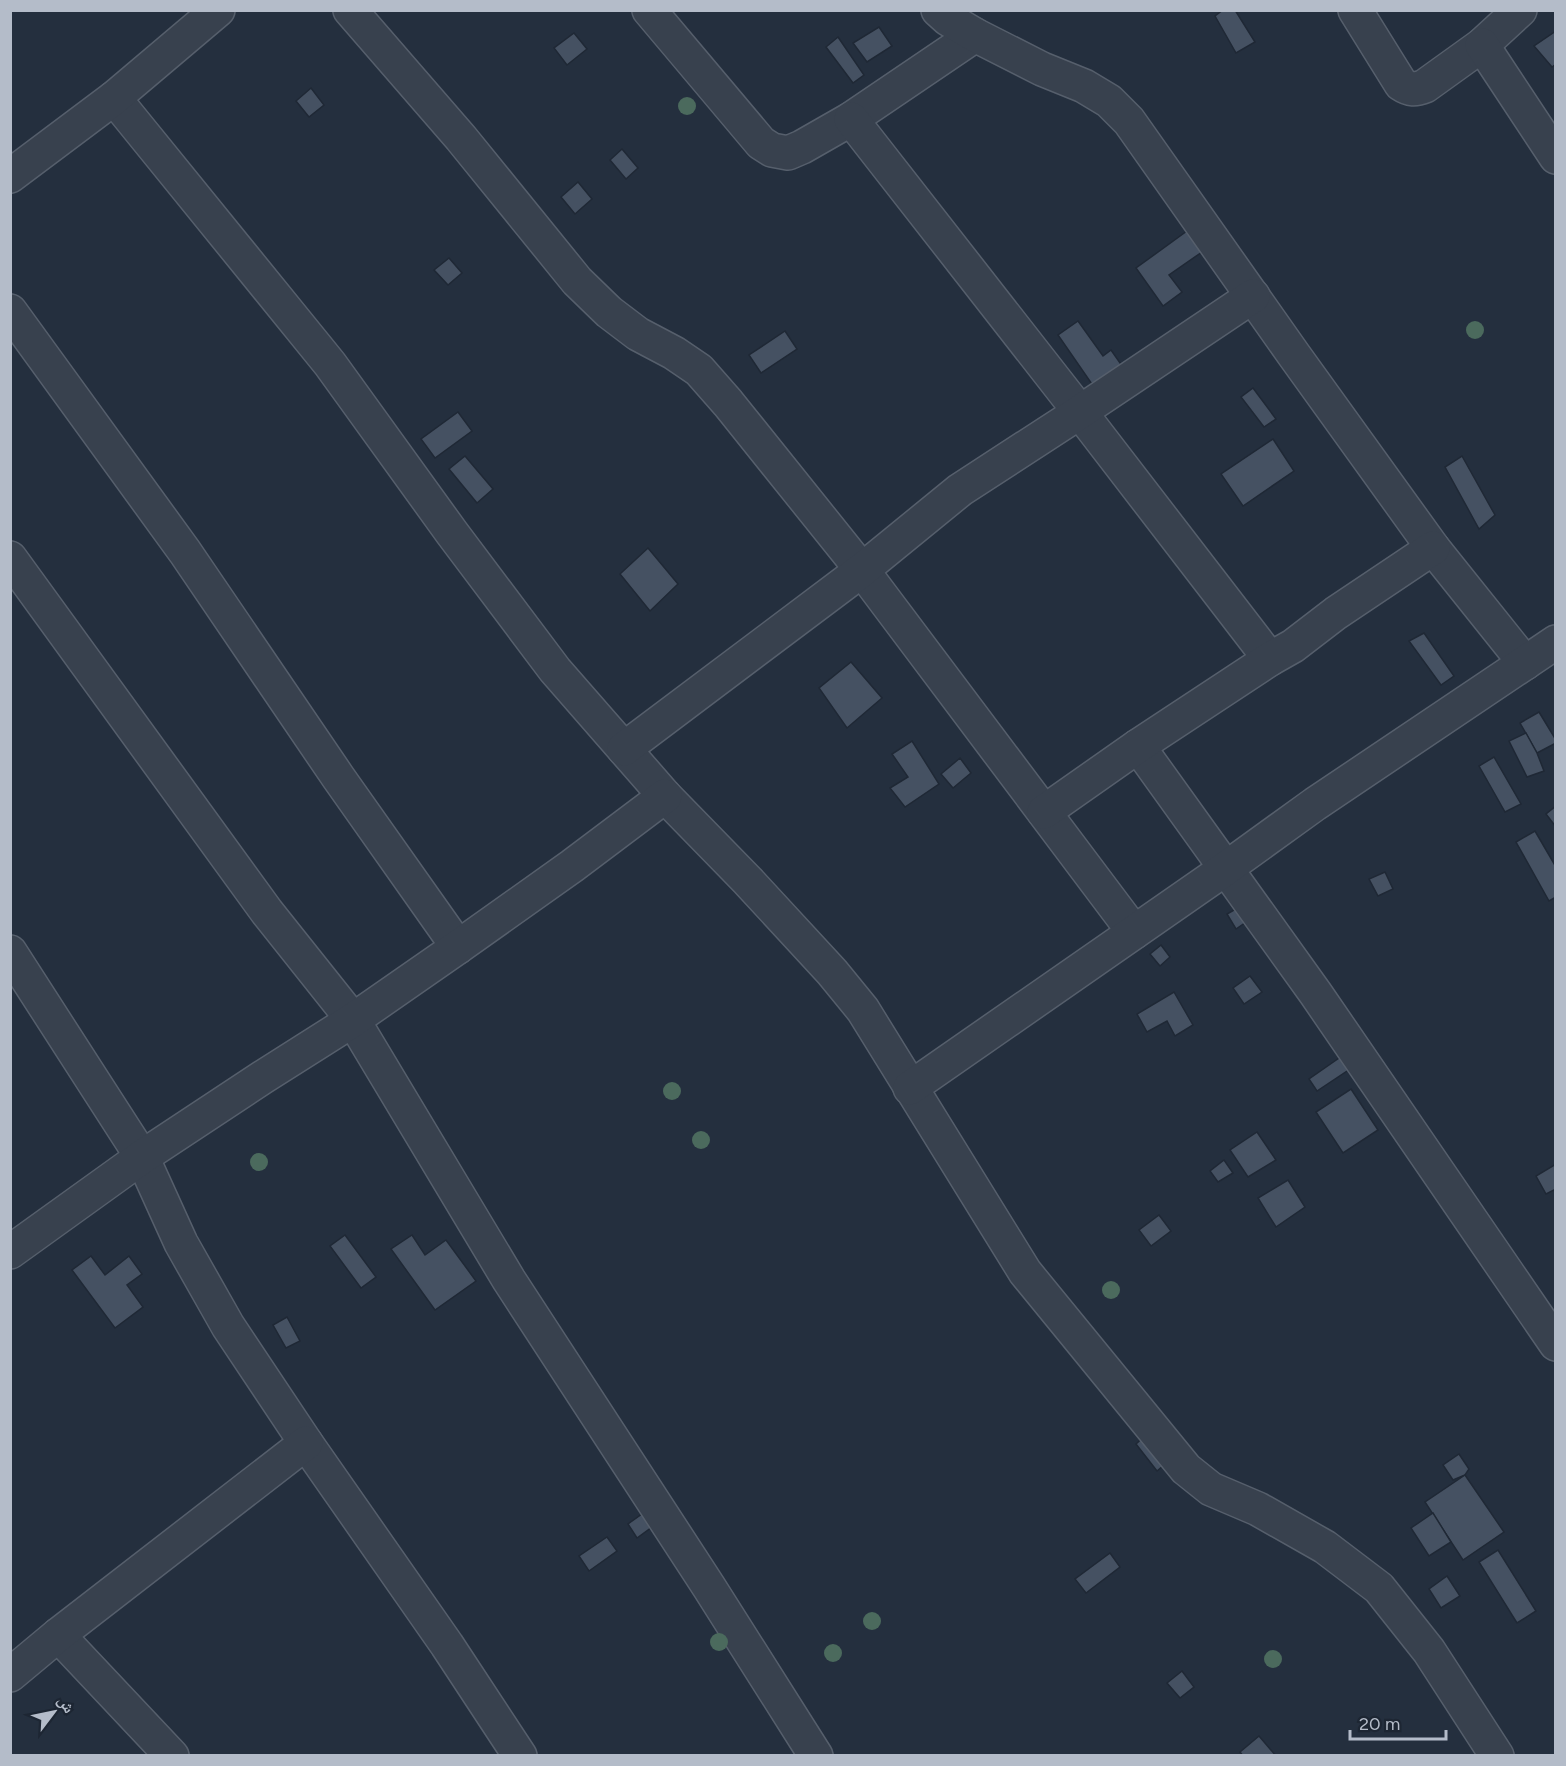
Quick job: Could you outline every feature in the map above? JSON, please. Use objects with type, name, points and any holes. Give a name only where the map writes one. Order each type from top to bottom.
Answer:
[{"type":"street","points":[[350,10],[461,138],[577,281],[609,312],[638,334],[674,352],[699,370],[736,412],[861,570],[1134,932]]},
{"type":"street","points":[[649,10],[760,143],[772,150],[788,153],[851,119],[975,35]]},
{"type":"street","points":[[938,10],[948,19],[975,35],[1109,100],[1129,122],[1433,548],[1525,663]]},
{"type":"street","points":[[1355,10],[1401,84],[1407,88],[1417,89],[1425,86],[1482,45],[1520,10]]},
{"type":"street","points":[[14,168],[114,98],[206,14]]},
{"type":"street","points":[[1482,45],[1556,157]]},
{"type":"street","points":[[114,98],[330,364],[452,533],[555,670],[665,796],[748,881],[832,972],[863,1010],[1025,1272],[1186,1469],[1211,1489],[1258,1509],[1325,1548],[1379,1588],[1429,1651],[1497,1755]]},
{"type":"street","points":[[851,119],[1270,659]]},
{"type":"street","points":[[624,749],[861,570],[960,490],[1253,296]]},
{"type":"street","points":[[10,311],[185,552],[458,947]]},
{"type":"street","points":[[1044,812],[1138,746],[1293,646],[1336,613],[1433,548]]},
{"type":"street","points":[[10,558],[267,912],[353,1020],[509,1280],[816,1755]]},
{"type":"street","points":[[910,1088],[1315,804],[1556,642]]},
{"type":"street","points":[[1138,746],[1316,994],[1556,1344]]},
{"type":"street","points":[[10,1252],[142,1157],[353,1020],[458,947],[665,796]]},
{"type":"street","points":[[10,952],[142,1157],[181,1243],[228,1326],[520,1755]]},
{"type":"street","points":[[10,1675],[58,1635],[306,1443]]},
{"type":"street","points":[[58,1635],[172,1755]]},
{"type":"building","points":[[1223,10],[1235,10],[1255,42],[1236,53],[1215,16]]},
{"type":"building","points":[[879,27],[892,46],[867,62],[853,43]]},
{"type":"building","points":[[1556,31],[1556,64],[1552,67],[1534,46]]},
{"type":"building","points":[[574,33],[587,49],[567,65],[554,48]]},
{"type":"building","points":[[838,37],[864,75],[853,83],[826,47]]},
{"type":"building","points":[[311,88],[324,105],[309,117],[296,101]]},
{"type":"building","points":[[622,149],[638,168],[626,179],[610,160]]},
{"type":"building","points":[[578,182],[592,199],[575,214],[561,197]]},
{"type":"building","points":[[1187,231],[1202,252],[1169,275],[1182,292],[1163,306],[1136,268]]},
{"type":"building","points":[[449,258],[462,273],[448,285],[434,270]]},
{"type":"building","points":[[1078,321],[1103,356],[1111,350],[1125,370],[1096,390],[1058,335]]},
{"type":"building","points":[[785,331],[797,349],[761,373],[749,355]]},
{"type":"building","points":[[1253,388],[1276,419],[1264,427],[1241,397]]},
{"type":"building","points":[[458,412],[472,431],[435,458],[421,439]]},
{"type":"building","points":[[1273,439],[1294,471],[1243,506],[1221,474]]},
{"type":"building","points":[[465,456],[493,489],[477,503],[449,469]]},
{"type":"building","points":[[1462,456],[1495,515],[1479,529],[1445,467]]},
{"type":"building","points":[[648,548],[678,584],[650,611],[620,574]]},
{"type":"building","points":[[1424,633],[1454,676],[1441,685],[1409,641]]},
{"type":"building","points":[[851,662],[882,698],[847,728],[819,688]]},
{"type":"building","points":[[1539,712],[1556,743],[1537,753],[1520,723]]},
{"type":"building","points":[[1526,733],[1544,771],[1527,777],[1509,741]]},
{"type":"building","points":[[912,741],[939,784],[905,807],[890,788],[908,777],[892,754]]},
{"type":"building","points":[[1494,757],[1521,804],[1505,812],[1479,766]]},
{"type":"building","points":[[960,758],[971,773],[953,788],[941,774]]},
{"type":"building","points":[[1556,806],[1556,827],[1546,814]]},
{"type":"building","points":[[1535,831],[1556,867],[1556,897],[1549,901],[1516,842]]},
{"type":"building","points":[[1385,872],[1393,889],[1378,896],[1369,879]]},
{"type":"building","points":[[1241,906],[1249,920],[1236,929],[1227,914]]},
{"type":"building","points":[[1161,945],[1170,957],[1160,966],[1150,954]]},
{"type":"building","points":[[1250,976],[1262,992],[1244,1004],[1233,988]]},
{"type":"building","points":[[1174,992],[1193,1025],[1175,1036],[1167,1021],[1147,1032],[1137,1014]]},
{"type":"building","points":[[1342,1056],[1350,1069],[1317,1091],[1309,1079]]},
{"type":"building","points":[[1351,1089],[1378,1130],[1343,1153],[1316,1112]]},
{"type":"building","points":[[1257,1132],[1276,1160],[1248,1177],[1230,1150]]},
{"type":"building","points":[[1224,1160],[1233,1173],[1218,1182],[1210,1171]]},
{"type":"building","points":[[1556,1164],[1556,1189],[1546,1194],[1536,1176]]},
{"type":"building","points":[[1288,1180],[1305,1207],[1276,1227],[1258,1198]]},
{"type":"building","points":[[1159,1215],[1171,1231],[1151,1246],[1139,1230]]},
{"type":"building","points":[[345,1235],[376,1277],[361,1288],[330,1246]]},
{"type":"building","points":[[412,1235],[425,1255],[446,1240],[476,1281],[435,1310],[391,1249]]},
{"type":"building","points":[[91,1256],[105,1275],[129,1256],[142,1274],[127,1285],[143,1307],[115,1328],[72,1270]]},
{"type":"building","points":[[287,1317],[300,1341],[286,1348],[273,1325]]},
{"type":"building","points":[[1149,1432],[1171,1459],[1157,1471],[1136,1444]]},
{"type":"building","points":[[1459,1454],[1469,1469],[1465,1475],[1453,1480],[1443,1465]]},
{"type":"building","points":[[1465,1475],[1504,1532],[1463,1560],[1425,1502]]},
{"type":"building","points":[[1433,1513],[1451,1542],[1429,1556],[1411,1528]]},
{"type":"building","points":[[642,1514],[652,1527],[637,1538],[628,1524]]},
{"type":"building","points":[[607,1537],[617,1551],[589,1571],[579,1556]]},
{"type":"building","points":[[1498,1550],[1536,1611],[1517,1623],[1479,1562]]},
{"type":"building","points":[[1110,1553],[1120,1567],[1086,1593],[1075,1579]]},
{"type":"building","points":[[1447,1576],[1460,1596],[1441,1608],[1429,1589]]},
{"type":"building","points":[[1182,1671],[1194,1687],[1180,1698],[1167,1683]]},
{"type":"building","points":[[1259,1736],[1276,1756],[1243,1756],[1240,1752]]}]
